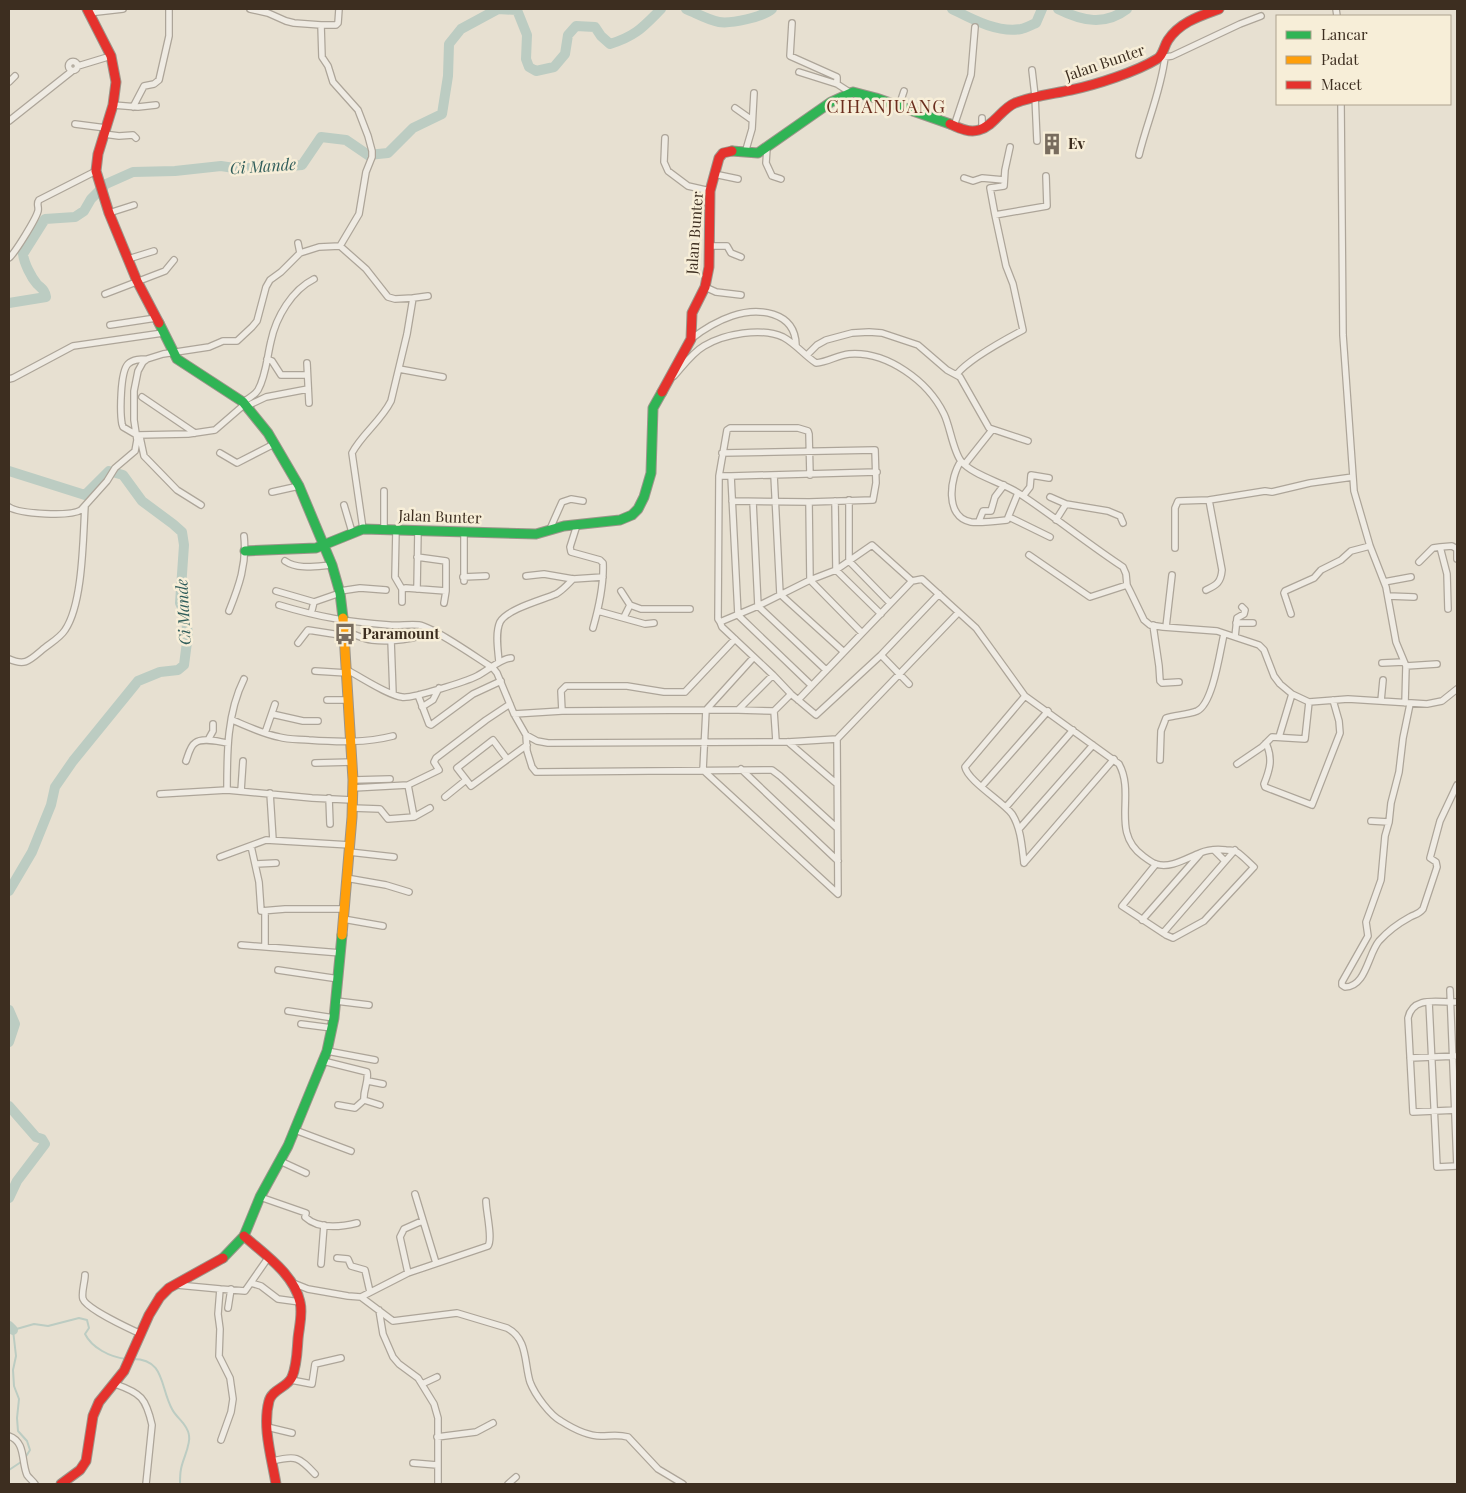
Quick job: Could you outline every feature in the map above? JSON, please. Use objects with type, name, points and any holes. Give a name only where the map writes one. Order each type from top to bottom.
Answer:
[{"type":"main road","name":"Jalan Bunter","points":[[982,130],[987,128],[1011,105],[1035,96],[1088,86],[1162,58],[1168,40],[1178,28],[1191,20],[1219,9]]},
{"type":"main road","points":[[62,1484],[83,1467],[86,1461],[93,1416],[99,1402],[115,1384],[129,1361],[160,1297],[174,1285],[216,1263],[229,1253],[244,1236],[260,1197],[295,1130],[327,1051],[334,1018],[339,979],[353,784],[344,622],[340,592],[332,565],[299,486],[262,423],[245,404],[177,359],[137,282],[110,214],[96,171],[96,163],[113,105],[116,82],[110,56],[88,11]]},
{"type":"main road","points":[[851,93],[863,94],[972,132],[982,130]]},
{"type":"main road","name":"Jalan Bunter","points":[[246,550],[299,550],[324,546],[352,532],[363,529],[536,534],[550,529],[620,520],[629,517],[638,509],[644,497],[651,473],[653,408],[685,348],[692,339],[692,313],[704,287],[709,267],[710,191],[722,153],[728,151],[758,152],[767,148],[831,102],[851,93]]},
{"type":"main road","points":[[244,1236],[293,1283],[300,1302],[301,1322],[296,1367],[288,1382],[275,1391],[270,1398],[267,1427],[276,1484]]},
{"type":"street","points":[[88,11],[123,9]]},
{"type":"street","points":[[133,107],[144,86],[154,84],[158,80],[169,36],[169,9]]},
{"type":"street","points":[[250,9],[262,10],[286,22],[321,25],[336,25],[338,23],[338,9]]},
{"type":"street","points":[[1139,155],[1162,78],[1162,58],[1261,16]]},
{"type":"street","points":[[792,24],[790,56],[837,77],[837,84]]},
{"type":"street","points":[[321,25],[322,57],[328,66],[333,82],[358,110],[368,136],[372,154],[366,168],[359,214],[340,246]]},
{"type":"street","points":[[954,126],[971,75],[975,26]]},
{"type":"street","points":[[9,121],[72,71],[76,70],[78,66],[110,56]]},
{"type":"street","points":[[1032,70],[1037,141]]},
{"type":"street","points":[[799,72],[837,84],[851,93]]},
{"type":"street","points":[[9,82],[15,76]]},
{"type":"street","points":[[899,106],[904,91]]},
{"type":"street","points":[[745,153],[752,129],[754,93]]},
{"type":"street","points":[[113,105],[133,107],[156,105]]},
{"type":"street","points":[[1341,105],[1343,335],[1354,491],[1370,546],[1388,596],[1396,642],[1405,664],[1408,704],[1399,772],[1391,803],[1384,844],[1381,880],[1366,922],[1368,936],[1342,982],[1342,985],[1345,987],[1355,984],[1366,968],[1378,942],[1411,916],[1420,913],[1423,908],[1437,866],[1436,862],[1430,859],[1440,821],[1457,785]]},
{"type":"street","points":[[735,108],[752,120]]},
{"type":"street","points":[[982,118],[982,130]]},
{"type":"street","points":[[75,124],[119,136],[134,135],[136,138]]},
{"type":"street","points":[[665,138],[664,162],[668,171],[688,186],[710,191]]},
{"type":"street","points":[[957,374],[981,354],[1024,328],[1013,284],[1006,266],[990,188],[1003,187],[1010,147]]},
{"type":"street","points":[[767,148],[766,163],[772,176],[781,180]]},
{"type":"street","points":[[10,257],[34,217],[39,200],[96,171]]},
{"type":"street","points":[[714,174],[738,179]]},
{"type":"street","points":[[995,215],[1047,206],[1046,176]]},
{"type":"street","points":[[964,178],[973,181],[982,178],[1004,180]]},
{"type":"street","points":[[110,214],[134,205]]},
{"type":"street","points":[[298,243],[300,253]]},
{"type":"street","points":[[314,279],[292,297],[271,338],[258,389],[220,427],[215,430],[195,433],[137,434],[123,427],[121,422],[123,377],[128,364],[173,352],[209,347],[223,341],[234,342],[239,340],[252,328],[256,320],[268,282],[300,253],[320,246],[340,246],[366,269],[388,297],[395,299],[428,296]]},
{"type":"street","points":[[710,246],[727,246],[732,253],[741,257]]},
{"type":"street","points":[[128,259],[154,251]]},
{"type":"street","points":[[105,294],[165,271],[174,260]]},
{"type":"street","points":[[704,287],[716,292],[741,295]]},
{"type":"street","points":[[363,529],[352,453],[386,410],[394,390],[413,298]]},
{"type":"street","points":[[692,339],[710,326],[734,315],[765,312],[782,318],[790,325],[795,335],[796,345]]},
{"type":"street","points":[[110,325],[156,318]]},
{"type":"street","points":[[667,382],[702,347],[729,336],[749,332],[762,332],[781,336],[796,345],[807,356],[818,363],[842,355],[859,354],[885,360],[912,375],[931,395],[944,412],[963,462],[975,472],[1020,494],[1123,567],[1127,585],[1144,620],[1151,625],[1208,630],[1235,637],[1262,648],[1274,676],[1280,684],[1292,694],[1309,702],[1348,699],[1408,704],[1435,704],[1445,699],[1457,689]]},
{"type":"street","points":[[807,356],[817,346],[832,338],[852,333],[878,332],[918,345],[947,370],[957,374],[989,428],[1028,441]]},
{"type":"street","points":[[9,379],[73,346],[163,333]]},
{"type":"street","points":[[267,358],[272,361],[281,375],[307,375]]},
{"type":"street","points":[[9,508],[20,511],[64,515],[76,513],[85,506],[110,477],[115,468],[134,453],[137,440],[135,386],[140,365],[147,359]]},
{"type":"street","points":[[306,363],[310,403]]},
{"type":"street","points":[[399,369],[443,377]]},
{"type":"street","points":[[245,404],[266,396],[308,389]]},
{"type":"street","points":[[142,396],[195,433]]},
{"type":"street","points":[[810,474],[808,431],[803,429],[730,428],[727,430],[719,476],[718,618],[722,627],[791,694],[816,714],[881,655],[939,594]]},
{"type":"street","points":[[992,430],[954,473],[952,492],[954,511],[970,522],[1004,520],[1009,517],[1011,508],[1020,494],[1030,487],[1031,475],[1049,478]]},
{"type":"street","points":[[137,434],[144,456],[177,490],[201,505]]},
{"type":"street","points":[[220,453],[237,463],[274,444]]},
{"type":"street","points":[[722,453],[875,450],[877,472],[872,500],[835,502],[732,501]]},
{"type":"street","points":[[719,476],[877,472]]},
{"type":"street","points":[[774,475],[780,594],[844,652]]},
{"type":"street","points":[[731,476],[738,615],[811,685]]},
{"type":"street","points":[[1175,548],[1176,502],[1178,500],[1209,500],[1265,491],[1272,492],[1310,483],[1353,477]]},
{"type":"street","points":[[979,521],[983,511],[991,511],[996,497],[1004,485]]},
{"type":"street","points":[[272,492],[299,486]]},
{"type":"street","points":[[384,491],[384,529]]},
{"type":"street","points":[[1050,497],[1066,504],[1108,511],[1120,516],[1123,523]]},
{"type":"street","points":[[550,529],[562,502],[571,500],[583,501]]},
{"type":"street","points":[[849,500],[849,561],[890,604]]},
{"type":"street","points":[[1206,590],[1221,580],[1222,570],[1209,500]]},
{"type":"street","points":[[753,502],[758,606],[826,670]]},
{"type":"street","points":[[809,502],[810,580],[862,633]]},
{"type":"street","points":[[835,502],[836,570],[881,614]]},
{"type":"street","points":[[344,504],[352,532]]},
{"type":"street","points":[[1056,520],[1066,504]]},
{"type":"street","points":[[9,659],[18,663],[32,660],[65,631],[76,600],[85,506]]},
{"type":"street","points":[[1009,517],[1050,537]]},
{"type":"street","points":[[577,525],[570,549],[576,554],[602,561],[604,576],[593,628]]},
{"type":"street","points":[[396,530],[394,574],[402,589],[402,602]]},
{"type":"street","points":[[417,589],[418,530]]},
{"type":"street","points":[[464,532],[464,579],[486,576]]},
{"type":"street","points":[[229,611],[240,583],[244,564],[246,550],[244,536]]},
{"type":"street","points":[[720,622],[758,606],[810,580],[836,570],[872,545],[912,581]]},
{"type":"street","points":[[1291,614],[1284,593],[1285,590],[1314,578],[1321,570],[1341,560],[1351,552],[1370,546]]},
{"type":"street","points":[[1419,562],[1430,551],[1440,547],[1452,546],[1457,549],[1457,559]]},
{"type":"street","points":[[1440,547],[1447,574],[1448,609]]},
{"type":"street","points":[[1029,555],[1090,597],[1127,585]]},
{"type":"street","points":[[417,557],[445,561],[446,591],[444,603]]},
{"type":"street","points":[[285,561],[290,564],[303,566],[332,565]]},
{"type":"street","points":[[526,576],[548,574],[574,578],[604,576]]},
{"type":"street","points":[[1166,627],[1172,575]]},
{"type":"street","points":[[1384,582],[1411,577]]},
{"type":"street","points":[[499,662],[499,628],[501,621],[516,610],[557,593],[574,578]]},
{"type":"street","points":[[798,700],[912,581],[922,579],[976,628],[1025,696],[1114,760],[1123,773],[1126,793],[1124,826],[1130,841],[1137,851],[1156,864],[1177,862],[1201,852],[1235,850],[1254,867],[1204,922],[1173,938],[1122,906],[1156,864]]},
{"type":"street","points":[[276,591],[314,602],[340,592],[360,588],[386,590]]},
{"type":"street","points":[[402,589],[446,591]]},
{"type":"street","points":[[621,591],[630,604],[641,608],[690,610]]},
{"type":"street","points":[[1388,596],[1414,597]]},
{"type":"street","points":[[312,610],[314,602]]},
{"type":"street","points":[[624,617],[630,604]]},
{"type":"street","points":[[279,605],[344,622],[392,626],[420,625],[493,668],[526,735],[532,767],[536,772],[741,769],[775,771],[837,828]]},
{"type":"street","points":[[1235,637],[1237,618],[1244,614],[1245,610],[1242,607]]},
{"type":"street","points":[[598,611],[645,624],[654,623]]},
{"type":"street","points":[[526,735],[538,741],[548,742],[788,742],[837,739],[958,613]]},
{"type":"street","points":[[1236,623],[1253,623]]},
{"type":"street","points":[[1144,629],[1151,625]]},
{"type":"street","points":[[1151,625],[1160,681],[1162,684],[1179,682]]},
{"type":"street","points":[[298,643],[308,630],[366,639],[390,640],[423,636],[431,630]]},
{"type":"street","points":[[1160,760],[1162,732],[1166,718],[1198,711],[1203,706],[1212,686],[1224,634]]},
{"type":"street","points":[[562,711],[561,691],[566,686],[627,686],[664,692],[685,692],[735,639]]},
{"type":"street","points":[[390,640],[394,694]]},
{"type":"street","points":[[881,655],[909,684]]},
{"type":"street","points":[[754,657],[706,710],[703,770],[838,894],[837,739]]},
{"type":"street","points":[[315,671],[347,671],[403,697],[418,695],[474,678],[493,668],[505,658],[511,658]]},
{"type":"street","points":[[1382,662],[1437,664]]},
{"type":"street","points":[[738,710],[774,676]]},
{"type":"street","points":[[227,790],[228,743],[235,699],[244,678]]},
{"type":"street","points":[[1381,701],[1383,680]]},
{"type":"street","points":[[418,695],[431,725],[474,694],[500,681]]},
{"type":"street","points":[[422,707],[433,700],[439,688]]},
{"type":"street","points":[[514,714],[562,711],[774,711],[791,694]]},
{"type":"street","points":[[1279,737],[1292,694]]},
{"type":"street","points":[[1025,696],[965,768],[1006,807],[1012,816],[1018,829],[1024,864],[1114,760]]},
{"type":"street","points":[[327,700],[349,700]]},
{"type":"street","points":[[1266,743],[1271,764],[1264,784],[1265,787],[1312,805],[1340,733],[1339,721],[1333,700]]},
{"type":"street","points":[[1237,764],[1272,738],[1304,739],[1309,702]]},
{"type":"street","points":[[265,733],[275,704]]},
{"type":"street","points":[[353,784],[408,785],[439,770],[434,762],[436,758],[510,704]]},
{"type":"street","points":[[774,711],[776,742]]},
{"type":"street","points":[[982,786],[1048,711]]},
{"type":"street","points":[[272,714],[318,721]]},
{"type":"street","points":[[232,720],[265,733],[291,740],[351,742],[393,736]]},
{"type":"street","points":[[208,740],[213,731],[213,724]]},
{"type":"street","points":[[1006,807],[1073,730]]},
{"type":"street","points":[[186,761],[196,742],[208,740],[228,743]]},
{"type":"street","points":[[508,759],[493,740],[457,768],[471,786],[508,759],[527,745]]},
{"type":"street","points":[[788,742],[837,784]]},
{"type":"street","points":[[1018,829],[1093,745]]},
{"type":"street","points":[[241,791],[242,761]]},
{"type":"street","points":[[315,763],[353,762]]},
{"type":"street","points":[[741,769],[838,861]]},
{"type":"street","points":[[353,784],[390,779]]},
{"type":"street","points":[[445,797],[466,780]]},
{"type":"street","points":[[408,785],[414,817]]},
{"type":"street","points":[[160,794],[227,790],[329,798],[380,809],[388,819],[414,817],[430,808]]},
{"type":"street","points":[[270,793],[274,840]]},
{"type":"street","points":[[329,798],[330,824]]},
{"type":"street","points":[[1371,821],[1389,822]]},
{"type":"street","points":[[220,857],[266,840],[349,848],[394,856]]},
{"type":"street","points":[[251,846],[256,864],[261,911],[344,909]]},
{"type":"street","points":[[1214,850],[1226,861]]},
{"type":"street","points":[[1163,933],[1235,850]]},
{"type":"street","points":[[1142,920],[1201,852]]},
{"type":"street","points":[[256,864],[276,863]]},
{"type":"street","points":[[346,878],[386,885],[409,892]]},
{"type":"street","points":[[265,911],[265,946]]},
{"type":"street","points":[[343,919],[383,926]]},
{"type":"street","points":[[241,945],[341,952]]},
{"type":"street","points":[[278,970],[339,979]]},
{"type":"street","points":[[1430,1002],[1437,1167],[1457,1166],[1455,1056],[1450,990]]},
{"type":"street","points":[[336,1001],[369,1005]]},
{"type":"street","points":[[1456,1110],[1413,1112],[1408,1018],[1410,1010],[1420,1002],[1457,1002]]},
{"type":"street","points":[[288,1012],[334,1018]]},
{"type":"street","points":[[301,1024],[332,1028]]},
{"type":"street","points":[[327,1051],[374,1060]]},
{"type":"street","points":[[1410,1058],[1455,1056]]},
{"type":"street","points":[[323,1061],[368,1072],[364,1100],[355,1108],[338,1105]]},
{"type":"street","points":[[368,1081],[384,1084]]},
{"type":"street","points":[[364,1100],[380,1105]]},
{"type":"street","points":[[295,1130],[351,1151]]},
{"type":"street","points":[[280,1160],[306,1173]]},
{"type":"street","points":[[415,1194],[436,1263]]},
{"type":"street","points":[[260,1197],[306,1213],[305,1217],[310,1222],[344,1226],[358,1223]]},
{"type":"street","points":[[361,1297],[408,1273],[485,1247],[490,1243],[486,1201]]},
{"type":"street","points":[[408,1273],[400,1237],[404,1229],[422,1221]]},
{"type":"street","points":[[321,1264],[324,1225]]},
{"type":"street","points":[[174,1285],[245,1291],[268,1258]]},
{"type":"street","points":[[337,1258],[348,1259],[351,1266],[365,1270],[370,1292]]},
{"type":"street","points":[[85,1276],[83,1296],[86,1303],[120,1325],[141,1334]]},
{"type":"street","points":[[252,1283],[261,1286],[278,1299],[300,1302]]},
{"type":"street","points":[[293,1283],[308,1289],[361,1297],[392,1321],[450,1313],[463,1314],[514,1332],[522,1342],[533,1389],[538,1398],[559,1420],[590,1434],[600,1436],[622,1435],[628,1437],[658,1469],[683,1484]]},
{"type":"street","points":[[220,1289],[218,1314],[220,1330],[219,1356],[230,1378],[232,1399],[232,1412],[221,1440]]},
{"type":"street","points":[[228,1308],[231,1289]]},
{"type":"street","points":[[379,1310],[383,1334],[393,1357],[399,1364],[418,1378],[436,1410],[438,1484]]},
{"type":"street","points":[[288,1382],[312,1384],[314,1364],[341,1358]]},
{"type":"street","points":[[422,1384],[437,1377]]},
{"type":"street","points":[[115,1384],[141,1395],[151,1417],[152,1425],[146,1484]]},
{"type":"street","points":[[438,1437],[476,1432],[494,1423]]},
{"type":"street","points":[[267,1427],[292,1432]]},
{"type":"street","points":[[9,1436],[17,1441],[28,1476],[35,1484]]},
{"type":"street","points":[[273,1461],[292,1457],[304,1462],[315,1474]]},
{"type":"street","points":[[413,1463],[437,1465]]},
{"type":"street","points":[[508,1484],[516,1476]]},
{"type":"waterway","name":"Ci Mande","points":[[9,303],[46,297],[44,291],[30,274],[23,254],[45,219],[75,217],[84,211],[91,199],[106,184],[133,172],[175,171],[221,166],[267,168],[302,165],[321,137],[346,140],[368,155],[388,153],[413,128],[442,114],[448,76],[449,44],[461,29],[498,9],[517,10],[527,35],[526,59],[529,67],[536,71],[554,67],[565,54],[568,35],[576,26],[595,27],[610,44],[633,34],[661,9]]},
{"type":"waterway","name":"Ci Mande","points":[[686,9],[719,22],[739,21],[772,9]]},
{"type":"waterway","name":"Ci Mande","points":[[952,9],[985,24],[1012,30],[1023,29],[1036,23],[1042,9]]},
{"type":"waterway","name":"Ci Mande","points":[[1058,9],[1093,20],[1110,18],[1127,9]]},
{"type":"waterway","name":"Ci Mande","points":[[9,471],[85,495],[109,471],[123,475],[142,501],[182,532],[184,545],[180,603],[185,614],[188,634],[184,665],[178,670],[160,672],[138,681],[73,761],[55,787],[51,805],[32,852],[9,891]]},
{"type":"waterway","name":"Ci Mande","points":[[9,1010],[15,1024],[9,1042]]},
{"type":"waterway","name":"Ci Mande","points":[[9,1106],[36,1137],[42,1139],[45,1144],[17,1181],[9,1198]]},
{"type":"waterway","name":"Ci Mande","points":[[25,1458],[30,1450],[27,1441],[18,1431],[19,1399],[14,1386],[13,1370],[16,1356],[13,1330],[34,1324],[48,1326],[79,1318],[87,1320],[89,1328],[85,1334],[92,1344],[108,1354],[126,1359]]},
{"type":"waterway","name":"Ci Mande","points":[[9,1326],[13,1330]]},
{"type":"waterway","points":[[133,1359],[143,1360],[156,1369],[172,1409],[188,1431],[189,1443],[181,1469],[180,1484]]},
{"type":"waterway","name":"Ci Mande","points":[[9,1470],[21,1462]]},
{"type":"traffic: fast","points":[[732,151],[758,153],[831,102],[853,92],[876,98],[950,124]]},
{"type":"traffic: fast","points":[[159,323],[177,359],[243,402],[268,433],[299,486],[332,565],[340,593],[343,618]]},
{"type":"traffic: fast","points":[[245,551],[316,548],[363,529],[536,534],[564,526],[620,520],[632,515],[638,509],[644,497],[651,473],[653,408],[662,392]]},
{"type":"traffic: fast","points":[[223,1258],[244,1236],[260,1197],[288,1146],[327,1051],[334,1018],[342,935]]},
{"type":"traffic: slow","points":[[342,935],[352,817],[353,780],[343,618]]},
{"type":"traffic: jam","points":[[87,9],[111,56],[116,82],[113,105],[98,154],[96,171],[109,213],[137,281],[159,323]]},
{"type":"traffic: jam","points":[[950,124],[968,130],[979,130],[989,125],[1015,103],[1092,85],[1138,69],[1159,58],[1168,40],[1184,24],[1219,9]]},
{"type":"traffic: jam","points":[[662,392],[691,339],[692,313],[705,287],[709,267],[710,191],[719,158],[723,153],[732,151]]},
{"type":"traffic: jam","points":[[244,1236],[269,1257],[292,1282],[301,1307],[294,1372],[290,1381],[273,1394],[267,1411],[268,1443],[276,1484]]},
{"type":"traffic: jam","points":[[61,1484],[80,1470],[86,1461],[93,1416],[99,1402],[124,1371],[149,1315],[160,1297],[169,1288],[223,1258]]},
{"type":"place","name":"Ev","points":[[1052,144]]},
{"type":"place","name":"Paramount","points":[[345,634]]},
{"type":"district","name":"CIHANJUANG","points":[[886,107]]}]
